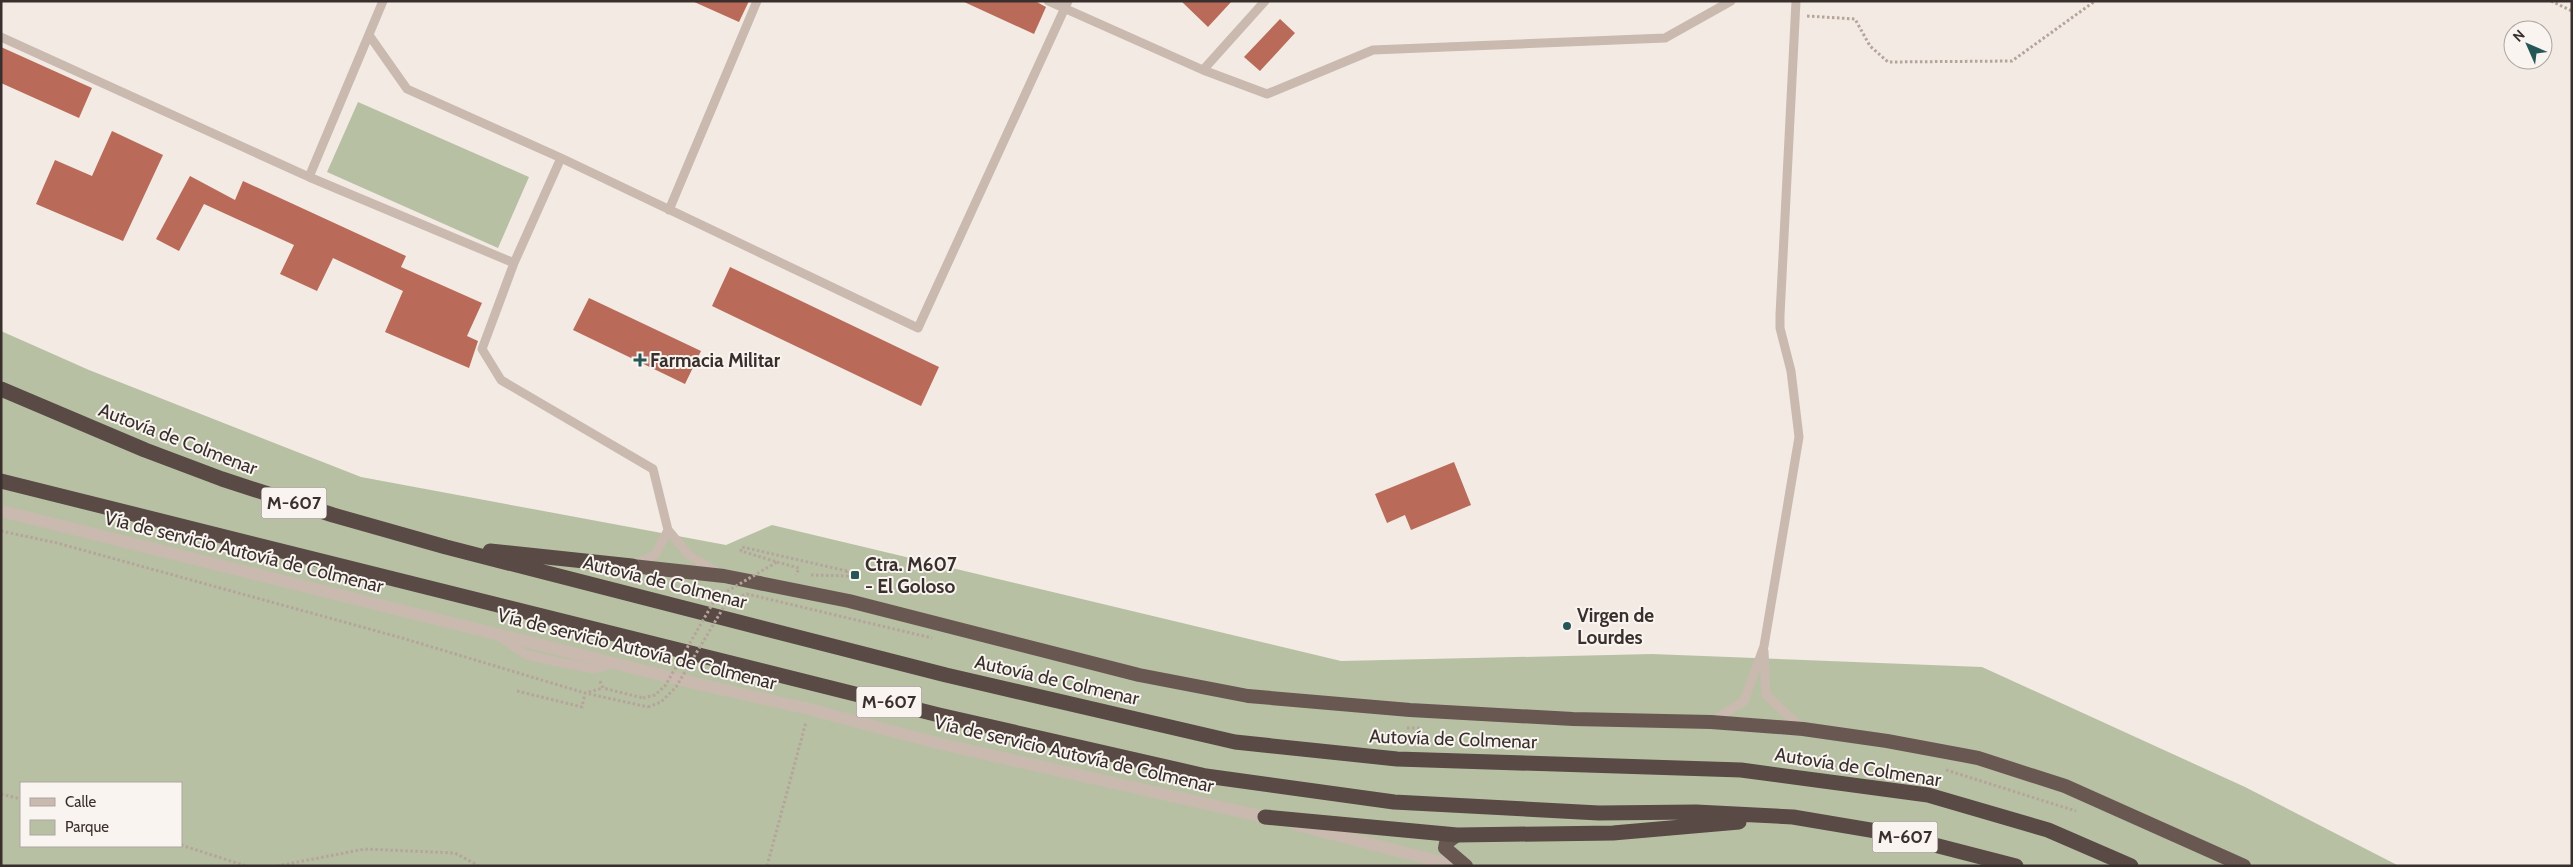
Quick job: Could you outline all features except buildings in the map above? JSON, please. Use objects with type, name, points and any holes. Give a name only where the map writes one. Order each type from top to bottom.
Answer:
[{"type":"highway","name":"Autovía de Colmenar","points":[[1,389],[145,450],[222,479],[333,515],[446,547],[946,675],[1235,742],[1397,759],[1741,770],[1928,795],[2048,830],[2131,866]]},
{"type":"highway","name":"M-607","points":[[1,482],[939,715],[1206,776],[1394,802],[1599,813],[1696,812],[1793,817],[1888,833],[2016,866]]},
{"type":"highway","points":[[446,547],[554,556],[724,576],[849,600],[1139,675],[1248,696],[1410,710],[1573,720],[1711,722],[1803,729],[1887,741],[1978,758],[2065,786],[2244,866]]},
{"type":"highway","points":[[1266,817],[1457,835],[1614,833],[1793,817]]},
{"type":"highway","points":[[1457,835],[1446,843],[1445,848],[1466,866]]},
{"type":"street","name":"Vía de servicio Autovía de Colmenar","points":[[1,511],[495,634],[809,709],[937,743],[1266,817],[1457,866]]},
{"type":"lane","points":[[308,177],[383,1]]},
{"type":"lane","points":[[669,210],[757,1]]},
{"type":"lane","points":[[1048,1],[1066,5],[1202,70],[1267,94],[1373,50],[1665,38],[1731,1]]},
{"type":"lane","points":[[1202,70],[1265,1]]},
{"type":"lane","points":[[1711,722],[1744,701],[1764,646],[1799,437],[1791,371],[1780,328],[1796,1]]},
{"type":"lane","points":[[369,34],[407,89],[561,158],[918,328],[1066,5]]},
{"type":"lane","points":[[1,37],[308,177],[514,263]]},
{"type":"lane","points":[[561,158],[514,263],[482,349],[501,380],[653,469],[668,530],[688,555],[724,576]]},
{"type":"lane","points":[[632,566],[655,555],[668,530]]},
{"type":"lane","points":[[495,634],[527,655],[595,669],[615,663]]},
{"type":"lane","points":[[1764,646],[1766,695],[1803,729]]},
{"type":"path","points":[[1796,15],[1855,20],[1870,46],[1888,62],[2012,61],[2095,1]]},
{"type":"path","points":[[2551,1],[2572,11]]},
{"type":"path","points":[[1,531],[57,543],[363,628],[585,693],[648,707],[661,702],[676,687],[725,605],[735,598],[747,594],[942,640]]},
{"type":"path","points":[[787,574],[796,575],[848,576],[847,571],[742,547],[740,551],[800,568],[796,575]]},
{"type":"path","points":[[585,693],[603,688],[643,698],[655,695],[665,686],[713,603],[724,593],[777,562]]},
{"type":"path","points":[[752,568],[769,571]]},
{"type":"path","points":[[595,669],[603,688]]},
{"type":"path","points":[[517,691],[582,707],[585,693]]},
{"type":"path","points":[[767,866],[809,709]]},
{"type":"path","points":[[1402,727],[1422,728]]},
{"type":"path","points":[[1945,770],[2082,813]]},
{"type":"path","points":[[1,794],[20,799]]},
{"type":"path","points":[[182,845],[246,866]]},
{"type":"path","points":[[277,866],[365,849],[455,853],[479,866]]},
{"type":"green space","points":[[358,102],[529,177],[498,248],[327,172]]},
{"type":"green space","points":[[1,331],[89,370],[361,477],[726,545],[772,525],[1341,661],[1652,654],[1982,667],[2245,787],[2399,866],[1,866]]},
{"type":"place","name":"Farmacia Militar","points":[[640,360]]},
{"type":"place","name":"Ctra. M607 - El Goloso","points":[[855,575]]},
{"type":"place","name":"Virgen de Lourdes","points":[[1567,626]]}]
